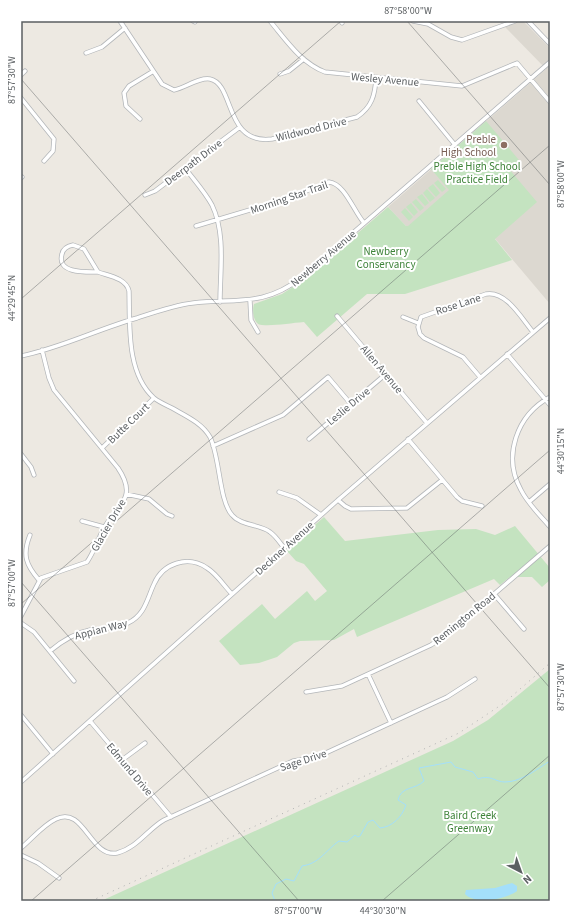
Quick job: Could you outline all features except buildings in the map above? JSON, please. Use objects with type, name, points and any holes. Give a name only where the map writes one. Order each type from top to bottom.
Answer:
[{"type":"street","points":[[120,21],[152,72],[162,84],[174,90],[204,80],[215,81],[221,87],[240,127]]},
{"type":"street","name":"Wesley Avenue","points":[[270,21],[304,60],[325,72],[462,86],[517,63],[530,79]]},
{"type":"street","points":[[413,21],[428,24],[451,37],[462,40],[515,21]]},
{"type":"street","points":[[500,21],[503,25]]},
{"type":"street","points":[[528,21],[550,44]]},
{"type":"street","points":[[86,53],[102,47],[125,28]]},
{"type":"street","points":[[280,74],[294,68],[304,60]]},
{"type":"street","name":"Newberry Avenue","points":[[22,355],[42,350],[130,320],[192,303],[250,300],[272,295],[295,282],[550,62]]},
{"type":"street","points":[[21,75],[25,71]]},
{"type":"street","points":[[140,119],[126,106],[124,93],[129,86],[152,72]]},
{"type":"street","name":"Wildwood Drive","points":[[240,127],[254,137],[267,139],[352,118],[362,114],[371,103],[375,94],[376,78]]},
{"type":"street","points":[[530,79],[550,102]]},
{"type":"street","points":[[21,98],[51,134],[54,145],[53,151],[44,161]]},
{"type":"street","points":[[419,101],[454,144]]},
{"type":"street","name":"Deerpath Drive","points":[[145,195],[155,191],[240,127]]},
{"type":"street","points":[[185,168],[208,199],[218,221],[220,239],[220,302]]},
{"type":"street","name":"Morning Star Trail","points":[[196,226],[218,221],[283,200],[329,182],[342,188],[353,210],[364,223]]},
{"type":"street","points":[[98,272],[84,249],[79,246],[70,246],[63,251],[62,262],[68,269],[98,272],[120,280],[126,285],[129,292],[130,347],[133,360],[145,387],[154,398],[199,424],[207,433],[213,446],[226,505],[231,515],[237,520],[270,531],[284,548]]},
{"type":"street","name":"Rose Lane","points":[[418,323],[426,315],[491,294],[498,295],[504,299],[533,332]]},
{"type":"street","points":[[250,300],[252,320],[258,332]]},
{"type":"street","name":"Allen Avenue","points":[[337,316],[427,423]]},
{"type":"street","points":[[403,317],[418,323],[418,331],[422,336],[463,357],[480,377]]},
{"type":"street","name":"Deckner Avenue","points":[[21,782],[338,500],[550,318]]},
{"type":"street","name":"Glacier Drive","points":[[39,580],[46,575],[87,562],[104,527],[119,509],[126,494],[122,473],[54,390],[49,378],[42,350]]},
{"type":"street","points":[[507,354],[550,405]]},
{"type":"street","name":"Leslie Drive","points":[[309,438],[386,374]]},
{"type":"street","points":[[213,446],[283,415],[328,377],[350,404]]},
{"type":"street","points":[[550,397],[533,409],[524,420],[517,432],[513,447],[514,474],[520,490],[550,527]]},
{"type":"street","name":"Butte Court","points":[[102,448],[154,398]]},
{"type":"street","points":[[408,439],[459,499],[482,506]]},
{"type":"street","points":[[21,454],[29,463],[34,475]]},
{"type":"street","points":[[338,500],[351,509],[403,509],[413,505],[442,480]]},
{"type":"street","points":[[529,502],[550,484]]},
{"type":"street","points":[[279,492],[297,498],[321,515]]},
{"type":"street","points":[[126,494],[149,499],[167,514],[172,516]]},
{"type":"street","points":[[82,521],[104,527]]},
{"type":"street","points":[[21,616],[39,580],[29,568],[26,558],[26,546],[30,535]]},
{"type":"street","name":"Remington Road","points":[[306,692],[342,686],[431,645],[450,632],[550,546]]},
{"type":"street","name":"Appian Way","points":[[50,651],[73,635],[88,631],[119,627],[133,620],[144,609],[154,583],[161,572],[176,563],[188,562],[203,566],[212,572],[232,594]]},
{"type":"street","points":[[494,594],[524,629]]},
{"type":"street","points":[[21,623],[34,632],[74,681]]},
{"type":"street","points":[[368,674],[391,723]]},
{"type":"street","name":"Sage Drive","points":[[21,848],[55,819],[67,817],[79,823],[100,848],[111,853],[118,852],[141,840],[159,823],[171,817],[292,761],[317,757],[447,697],[475,678]]},
{"type":"street","points":[[21,715],[54,754]]},
{"type":"street","name":"Edmund Drive","points":[[90,721],[171,817]]},
{"type":"street","points":[[122,760],[145,743]]},
{"type":"street","points":[[21,855],[38,863],[59,878]]},
{"type":"shaded area","name":"Preble High School","points":[[523,21],[550,48],[550,304],[470,209],[446,229],[406,226],[388,207],[546,69],[505,27]]},
{"type":"green space","name":"Newberry Conservancy","points":[[486,121],[519,160],[509,169],[537,202],[495,239],[512,260],[405,294],[367,294],[317,337],[304,322],[278,325],[262,325],[257,323],[253,313],[254,304],[282,294],[302,281],[388,207],[406,226],[408,226],[449,190],[431,169]]},
{"type":"green space","points":[[438,180],[446,189],[442,192],[434,183]]},
{"type":"green space","points":[[433,184],[440,193],[436,197],[428,188]]},
{"type":"green space","points":[[427,189],[435,198],[430,202],[423,193]]},
{"type":"green space","points":[[422,194],[429,203],[425,206],[417,197]]},
{"type":"green space","points":[[416,199],[424,208],[420,211],[412,202]]},
{"type":"green space","points":[[411,203],[418,212],[414,216],[406,207]]},
{"type":"green space","points":[[405,208],[413,217],[409,221],[401,212]]},
{"type":"green space","points":[[324,517],[345,541],[438,530],[476,529],[495,535],[515,526],[550,568],[550,580],[542,587],[532,577],[510,577],[500,585],[494,579],[357,637],[354,629],[334,640],[300,641],[294,643],[277,657],[259,663],[240,665],[219,641],[262,604],[275,619],[307,591],[315,601],[327,591],[304,564],[296,561],[286,550]]},
{"type":"green space","name":"Baird Creek Greenway","points":[[550,669],[550,900],[101,901],[453,741],[488,720]]},
{"type":"water","points":[[512,883],[517,886],[517,891],[491,900],[476,899],[465,894],[466,890],[495,888]]},
{"type":"waterway","points":[[275,901],[272,893],[276,884],[286,879],[294,881],[302,866],[318,860],[339,841],[347,842],[355,835],[358,837],[360,836],[368,822],[373,820],[380,828],[389,826],[396,821],[402,814],[406,805],[398,800],[402,792],[417,786],[424,781],[419,768],[451,762],[455,767],[473,772],[478,779],[486,777],[505,782],[517,780],[550,761]]},
{"type":"railway","points":[[91,901],[459,733],[504,703],[550,663]]},
{"type":"place","name":"Preble High School","points":[[504,145]]},
{"type":"park label","name":"Preble High School Practice Field","points":[[477,172]]}]
